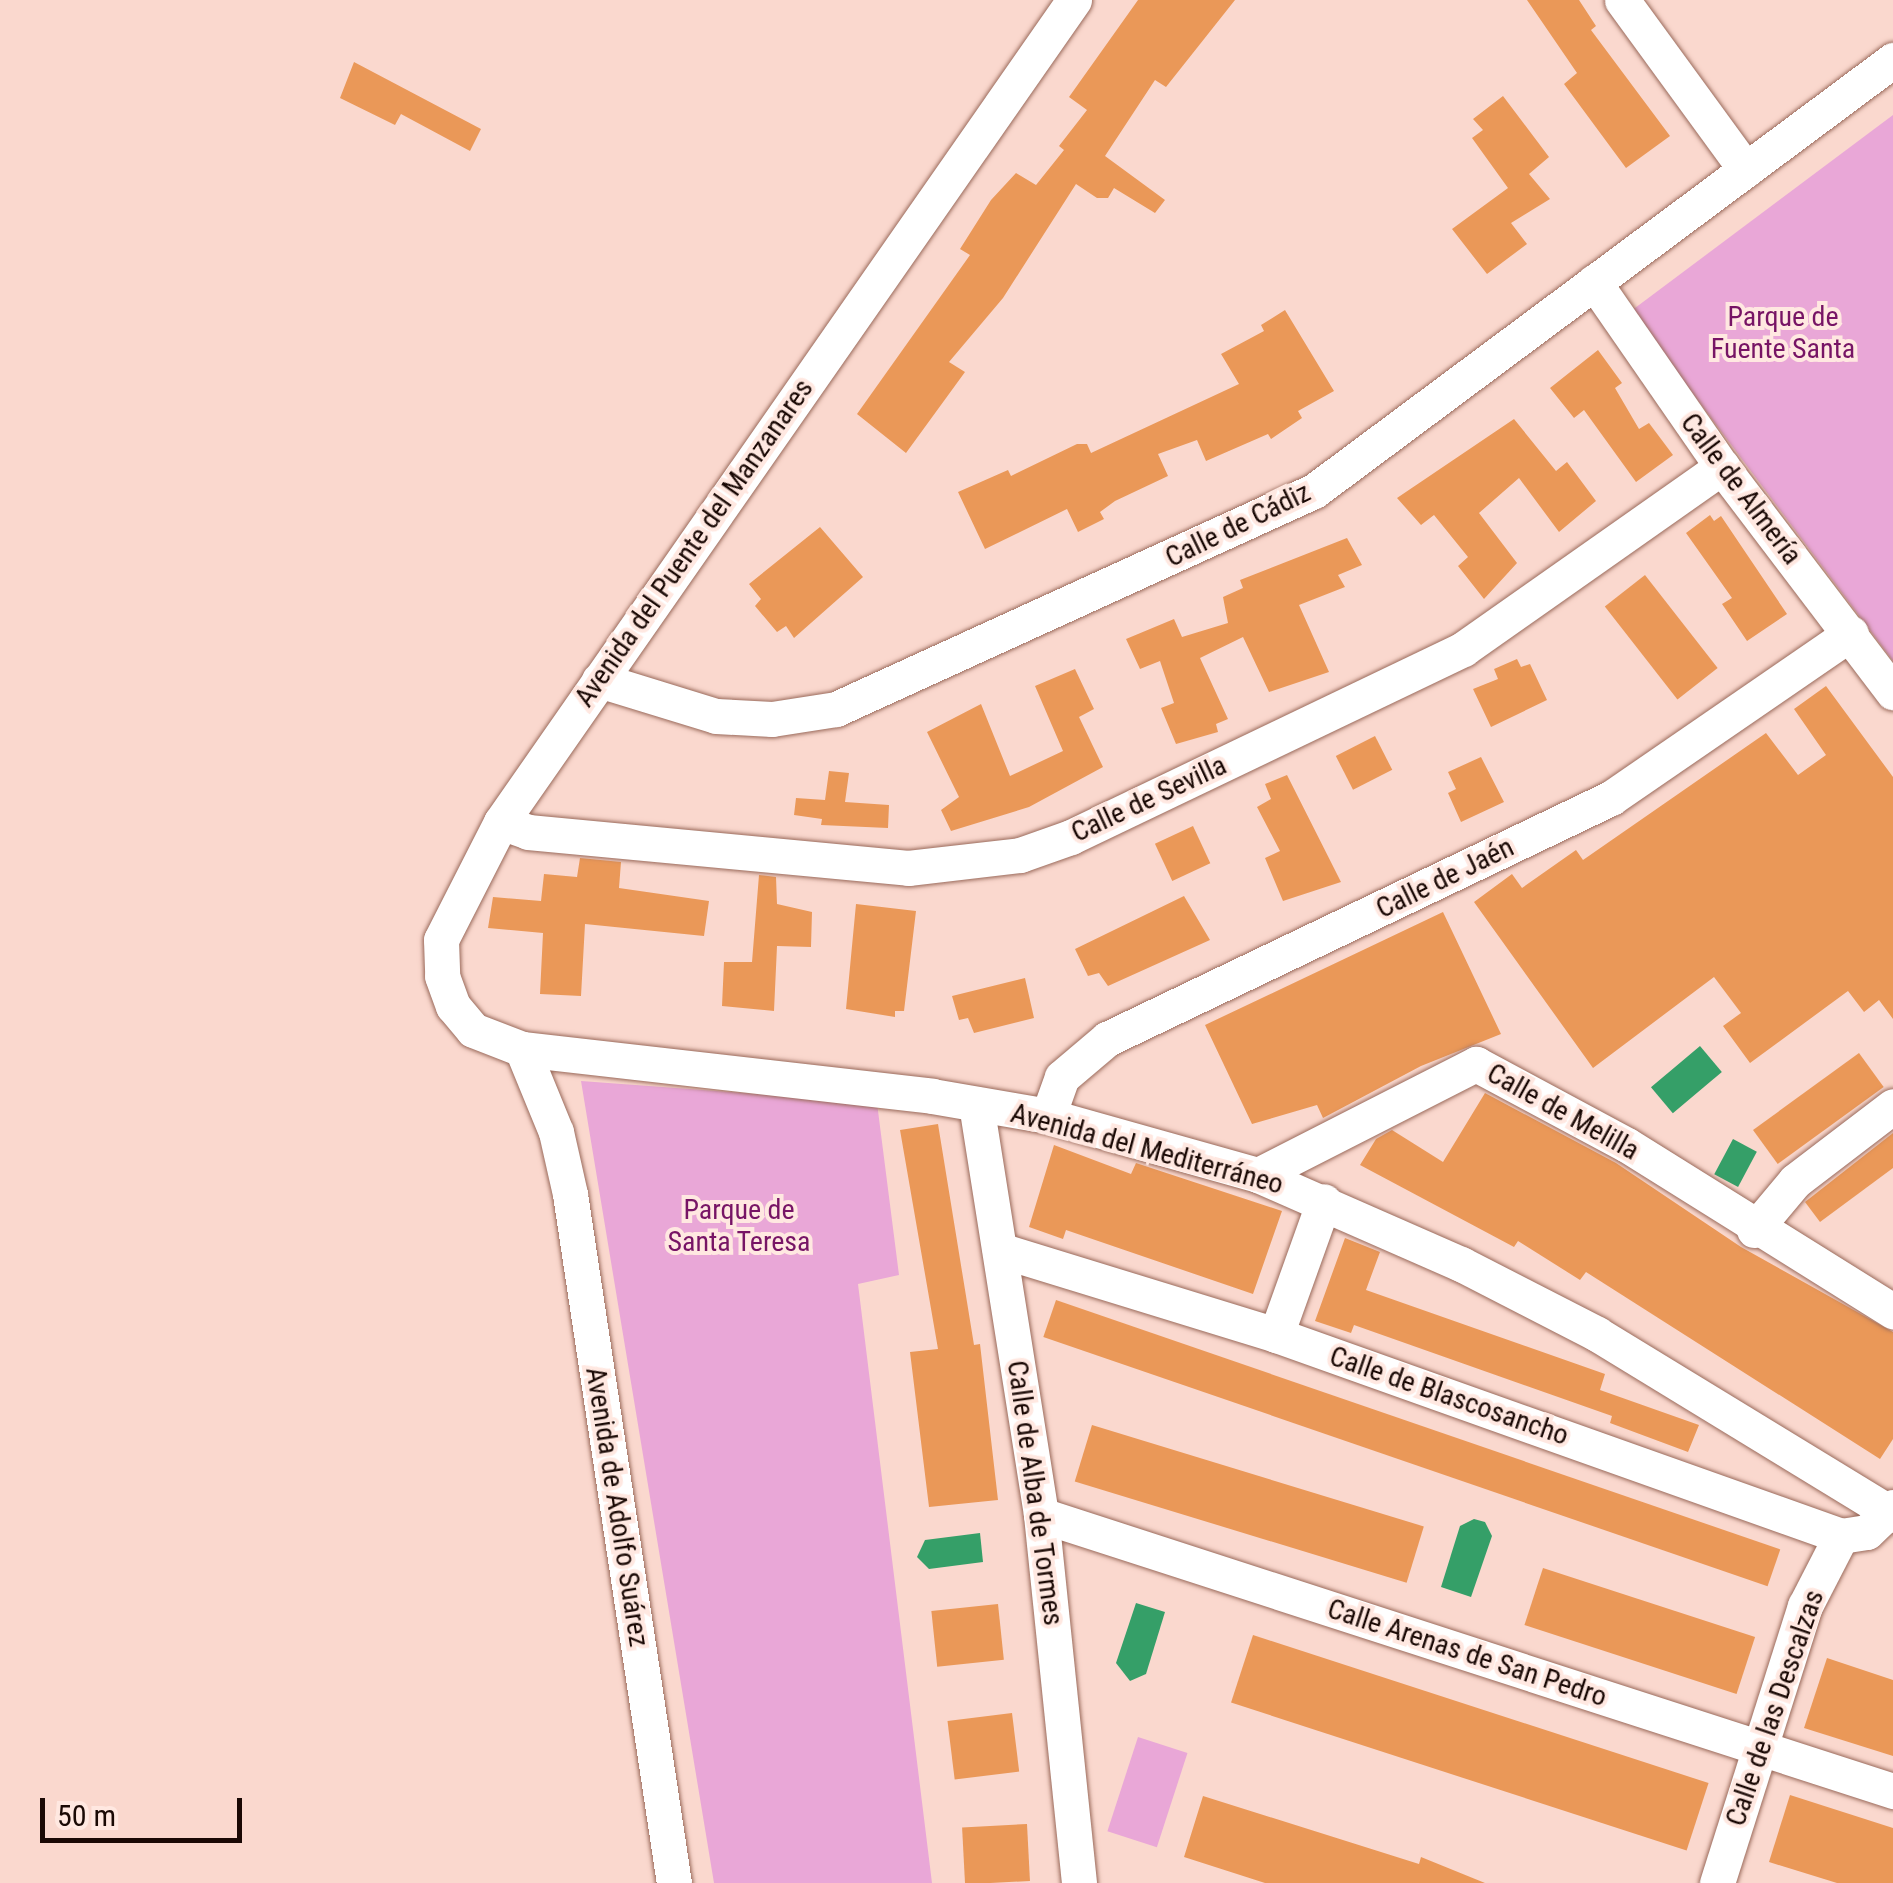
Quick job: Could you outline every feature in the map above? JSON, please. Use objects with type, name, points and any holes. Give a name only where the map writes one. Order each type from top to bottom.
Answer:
[{"type":"street","name":"Avenida del Puente del Manzanares","points":[[560,1055],[522,1049],[473,1030],[453,1006],[442,976],[446,926],[502,822],[1074,0]]},
{"type":"street","points":[[1622,0],[1746,170]]},
{"type":"street","name":"Calle de Cádiz","points":[[599,680],[716,716],[772,719],[836,709],[1314,490],[1893,60]]},
{"type":"street","name":"Calle de Almería","points":[[1594,282],[1722,467],[1893,692]]},
{"type":"street","name":"Calle de Sevilla","points":[[502,822],[528,832],[908,868],[1020,854],[1071,837],[1463,649],[1722,467]]},
{"type":"street","name":"Calle de Jaén","points":[[1048,1116],[1062,1077],[1108,1040],[1612,798],[1851,634]]},
{"type":"street","name":"Avenida de Adolfo Suárez","points":[[522,1049],[556,1132]]},
{"type":"street","name":"Avenida del Mediterráneo","points":[[560,1055],[1048,1116],[1258,1175],[1324,1201],[1597,1334],[1892,1512]]},
{"type":"street","name":"Avenida de Adolfo Suárez","points":[[560,1055],[556,1132],[674,1883]]},
{"type":"street","name":"Calle de Melilla","points":[[1258,1175],[1476,1064],[1627,1145],[1754,1230],[1893,1311]]},
{"type":"street","name":"Calle de Alba de Tormes","points":[[976,1104],[1041,1515],[1089,1880]]},
{"type":"street","points":[[1754,1230],[1795,1181],[1893,1106]]},
{"type":"street","points":[[1276,1335],[1324,1201]]},
{"type":"street","name":"Calle de Blascosancho","points":[[1000,1250],[1276,1335],[1841,1536]]},
{"type":"street","points":[[1841,1536],[1867,1532],[1892,1512]]},
{"type":"street","name":"Calle Arenas de San Pedro","points":[[1041,1515],[1893,1790]]},
{"type":"street","name":"Calle de las Descalzas","points":[[1717,1883],[1805,1606],[1841,1536]]},
{"type":"green space","name":"Parque de Fuente Santa","points":[[1893,115],[1893,661],[1631,311]]},
{"type":"green space","name":"Parque de Santa Teresa","points":[[581,1081],[877,1103],[899,1275],[858,1284],[932,1883],[714,1883]]},
{"type":"green space","points":[[1138,1737],[1187,1753],[1157,1847],[1107,1831]]},
{"type":"shaded area","points":[[1700,1046],[1722,1072],[1673,1113],[1651,1087]]},
{"type":"shaded area","points":[[1733,1139],[1757,1152],[1738,1187],[1714,1174]]},
{"type":"shaded area","points":[[1474,1519],[1485,1522],[1492,1536],[1471,1597],[1441,1587],[1460,1526]]},
{"type":"shaded area","points":[[980,1533],[983,1562],[929,1569],[917,1557],[925,1540]]},
{"type":"shaded area","points":[[1136,1603],[1165,1612],[1146,1674],[1130,1681],[1116,1663]]},
{"type":"building","points":[[1138,0],[1235,0],[1166,87],[1155,80],[1105,156],[1165,200],[1155,213],[1114,188],[1108,198],[1097,198],[1076,184],[1003,298],[949,362],[965,372],[906,453],[857,414],[970,255],[960,249],[991,200],[1016,173],[1036,185],[1064,150],[1059,146],[1087,110],[1069,97]]},
{"type":"building","points":[[1527,0],[1579,0],[1596,26],[1591,30],[1670,136],[1626,168],[1564,84],[1577,73]]},
{"type":"building","points":[[354,62],[481,129],[470,151],[401,114],[395,125],[340,98]]},
{"type":"building","points":[[1503,96],[1549,157],[1529,174],[1550,199],[1511,223],[1527,244],[1487,274],[1452,229],[1508,188],[1472,138],[1483,130],[1473,119]]},
{"type":"building","points":[[1285,310],[1334,391],[1298,411],[1302,418],[1271,439],[1268,434],[1206,461],[1197,440],[1158,454],[1168,476],[1115,501],[1100,512],[1104,519],[1078,532],[1067,509],[985,549],[958,492],[1008,470],[1011,476],[1077,444],[1087,444],[1091,453],[1239,384],[1221,354],[1264,331],[1261,325]]},
{"type":"building","points":[[1598,350],[1622,383],[1615,388],[1639,429],[1649,423],[1673,455],[1636,482],[1584,410],[1574,418],[1550,388]]},
{"type":"building","points":[[1514,419],[1556,471],[1567,462],[1596,501],[1559,532],[1519,478],[1479,513],[1517,563],[1484,599],[1458,566],[1468,557],[1434,515],[1421,525],[1397,498]]},
{"type":"building","points":[[1710,515],[1714,521],[1721,516],[1787,614],[1747,641],[1722,604],[1732,598],[1686,533]]},
{"type":"building","points":[[820,527],[863,577],[794,638],[786,626],[777,632],[755,606],[761,599],[749,584]]},
{"type":"building","points":[[1347,538],[1362,565],[1338,575],[1345,587],[1299,605],[1329,672],[1269,692],[1243,637],[1200,658],[1228,719],[1216,724],[1218,732],[1176,744],[1161,708],[1174,703],[1160,661],[1140,669],[1126,639],[1174,619],[1182,637],[1228,623],[1223,597],[1243,588],[1240,580]]},
{"type":"building","points":[[1645,575],[1718,668],[1677,699],[1605,606]]},
{"type":"building","points":[[1517,659],[1521,667],[1530,664],[1547,700],[1491,727],[1473,689],[1498,679],[1494,669]]},
{"type":"building","points":[[1075,669],[1094,709],[1079,717],[1103,767],[1029,807],[951,831],[941,810],[959,797],[927,732],[981,704],[1010,776],[1063,751],[1035,686]]},
{"type":"building","points":[[1826,686],[1893,777],[1893,1019],[1879,1000],[1864,1012],[1848,991],[1750,1063],[1723,1026],[1741,1013],[1714,977],[1593,1068],[1474,902],[1512,874],[1522,888],[1576,850],[1583,860],[1766,733],[1798,775],[1826,755],[1794,709]]},
{"type":"building","points":[[1375,736],[1392,770],[1353,790],[1336,756]]},
{"type":"building","points":[[1481,757],[1504,802],[1461,822],[1448,793],[1456,789],[1448,772]]},
{"type":"building","points":[[829,771],[849,773],[845,802],[889,805],[888,828],[821,825],[822,819],[794,815],[796,798],[825,800]]},
{"type":"building","points":[[1287,775],[1341,882],[1283,901],[1265,858],[1280,851],[1257,807],[1271,799],[1265,784]]},
{"type":"building","points":[[1193,826],[1210,863],[1172,881],[1155,844]]},
{"type":"building","points":[[580,858],[621,862],[619,888],[709,901],[704,936],[585,924],[581,996],[540,994],[543,933],[488,928],[493,897],[541,901],[544,874],[577,877]]},
{"type":"building","points":[[759,875],[776,877],[777,904],[812,912],[811,947],[777,946],[774,1011],[722,1006],[724,962],[752,962]]},
{"type":"building","points":[[1184,896],[1210,940],[1108,986],[1099,973],[1088,976],[1075,949]]},
{"type":"building","points":[[856,904],[916,911],[904,1011],[895,1011],[895,1017],[846,1009]]},
{"type":"building","points":[[1443,912],[1501,1034],[1421,1066],[1323,1118],[1317,1105],[1252,1124],[1205,1025]]},
{"type":"building","points":[[1025,978],[1034,1018],[974,1033],[968,1018],[959,1020],[952,996]]},
{"type":"building","points":[[1859,1053],[1884,1087],[1778,1164],[1753,1130]]},
{"type":"building","points":[[1485,1093],[1616,1163],[1741,1247],[1893,1332],[1893,1439],[1880,1459],[1586,1272],[1580,1280],[1518,1241],[1514,1247],[1360,1165],[1376,1139],[1392,1130],[1443,1162]]},
{"type":"building","points":[[938,1124],[974,1345],[980,1344],[998,1500],[929,1507],[910,1352],[938,1349],[900,1130]]},
{"type":"building","points":[[1893,1133],[1893,1168],[1820,1222],[1805,1202]]},
{"type":"building","points":[[1054,1145],[1131,1174],[1136,1163],[1282,1211],[1253,1294],[1066,1230],[1063,1239],[1029,1227]]},
{"type":"building","points":[[1345,1238],[1380,1252],[1366,1290],[1605,1374],[1600,1390],[1699,1425],[1688,1452],[1610,1423],[1612,1416],[1354,1325],[1351,1333],[1315,1321]]},
{"type":"building","points":[[1056,1300],[1780,1549],[1768,1586],[1043,1337]]},
{"type":"building","points":[[1092,1425],[1424,1526],[1407,1583],[1075,1481]]},
{"type":"building","points":[[1543,1568],[1755,1637],[1737,1694],[1524,1625]]},
{"type":"building","points":[[998,1604],[1004,1660],[937,1667],[931,1611]]},
{"type":"building","points":[[1253,1635],[1709,1783],[1687,1851],[1231,1703]]},
{"type":"building","points":[[1827,1658],[1893,1680],[1893,1756],[1804,1728]]},
{"type":"building","points":[[1012,1713],[1019,1772],[955,1779],[947,1721]]},
{"type":"building","points":[[1790,1795],[1893,1828],[1893,1883],[1837,1883],[1769,1862]]},
{"type":"building","points":[[1203,1796],[1419,1864],[1421,1857],[1485,1883],[1265,1883],[1184,1857]]},
{"type":"building","points":[[1027,1824],[1030,1881],[965,1883],[962,1827]]}]
